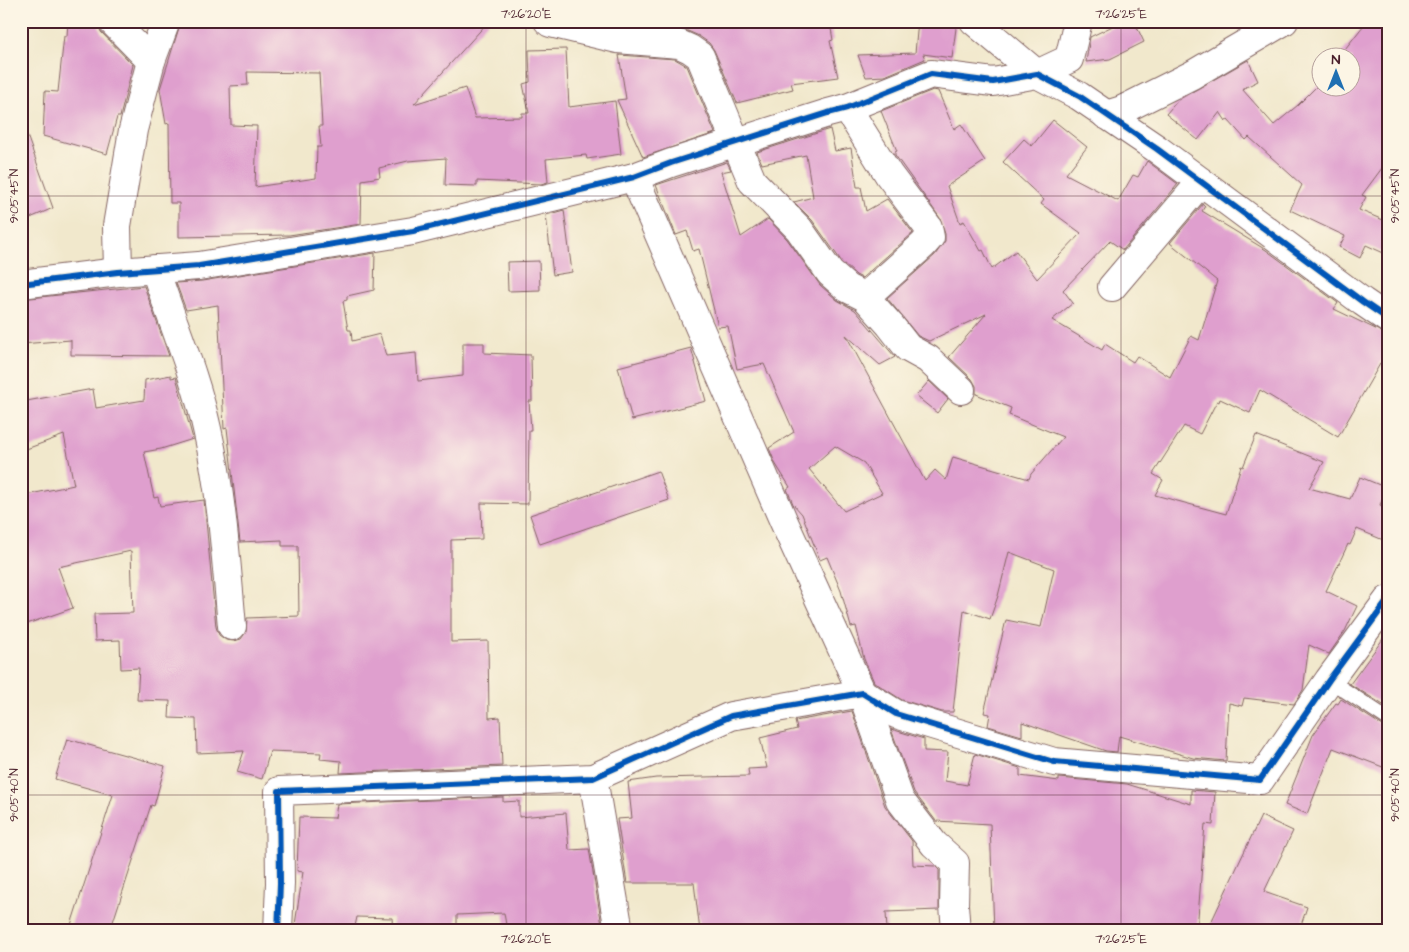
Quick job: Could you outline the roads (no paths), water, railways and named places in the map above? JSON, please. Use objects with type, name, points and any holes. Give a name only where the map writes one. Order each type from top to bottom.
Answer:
[{"type":"street","points":[[112,21],[151,61]]},
{"type":"street","points":[[118,272],[117,226],[133,130],[151,61],[166,21]]},
{"type":"street","points":[[548,21],[617,39],[679,44],[700,56],[752,181],[799,229],[830,273],[847,288],[865,297],[908,348],[928,359],[961,390]]},
{"type":"street","points":[[974,21],[1037,74],[1079,96],[1157,149],[1388,319]]},
{"type":"street","points":[[21,284],[118,272],[199,266],[413,231],[634,177],[671,163],[847,108],[931,74],[993,82],[1037,74],[1069,59],[1078,21]]},
{"type":"street","points":[[1106,115],[1122,110],[1192,75],[1284,21]]},
{"type":"street","points":[[847,108],[889,175],[928,227],[930,237],[865,297]]},
{"type":"street","points":[[634,177],[784,522],[862,693],[900,800],[934,844],[955,863],[954,905],[956,931]]},
{"type":"street","points":[[1112,288],[1201,182]]},
{"type":"street","points":[[155,269],[198,394],[214,459],[224,532],[232,626]]},
{"type":"street","points":[[278,931],[280,883],[279,791],[593,778],[731,716],[862,693],[896,714],[1054,762],[1260,780],[1329,680],[1388,600]]},
{"type":"street","points":[[593,778],[619,931]]},
{"type":"lane","points":[[1329,680],[1388,719]]}]
